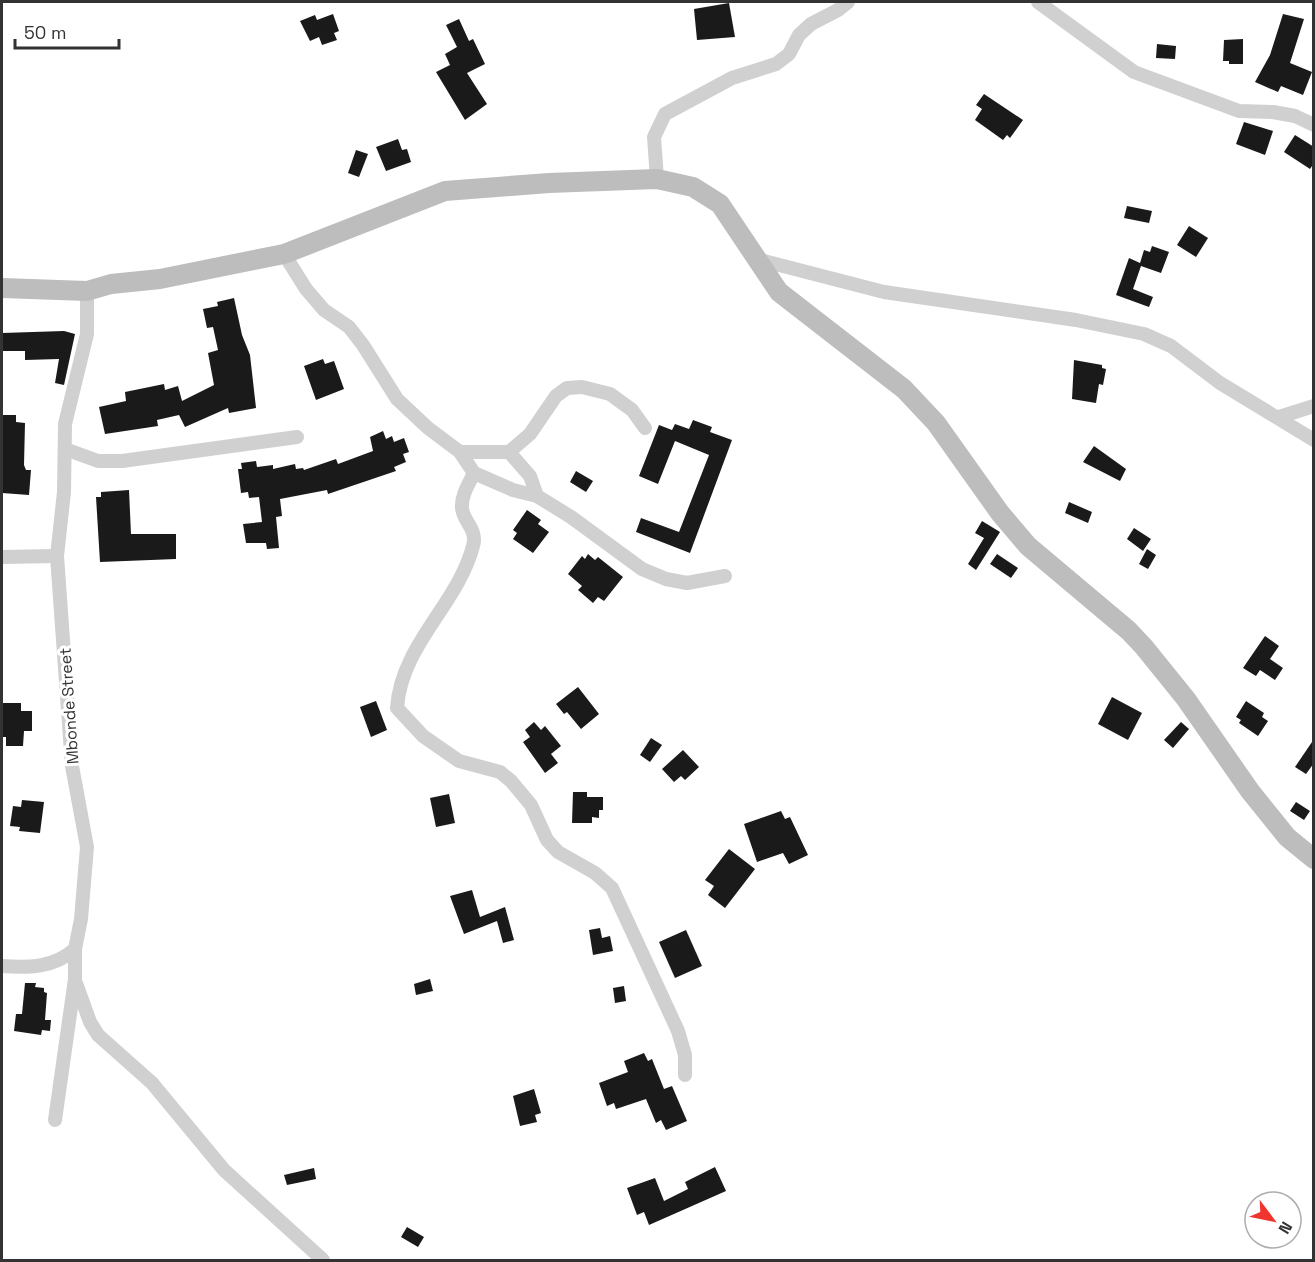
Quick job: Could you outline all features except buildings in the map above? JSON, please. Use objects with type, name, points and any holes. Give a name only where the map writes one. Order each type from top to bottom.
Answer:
[{"type":"street","points":[[657,179],[654,137],[665,114],[732,78],[776,64],[789,54],[799,35],[811,24],[848,2]]},
{"type":"street","points":[[1038,2],[1134,72],[1239,111],[1273,112],[1295,116],[1314,125]]},
{"type":"street","points":[[2,288],[87,291],[111,284],[160,279],[284,254],[446,191],[549,183],[657,179],[693,187],[720,204],[779,292],[904,389],[936,423],[1000,513],[1028,546],[1120,623],[1144,647],[1186,699],[1250,791],[1287,837],[1314,859]]},
{"type":"street","points":[[284,254],[306,289],[324,310],[349,327],[397,399],[428,428],[460,452],[474,473],[513,490],[537,496],[571,517],[642,568],[666,579],[687,583],[725,576]]},
{"type":"street","points":[[756,259],[884,292],[1076,320],[1144,334],[1171,346],[1220,383],[1314,440]]},
{"type":"street","name":"Mbonde Street","points":[[55,1120],[75,979],[75,949],[81,919],[87,847],[72,766],[57,556],[64,492],[65,424],[87,334],[87,291]]},
{"type":"street","points":[[460,452],[509,452],[530,434],[556,396],[567,388],[582,387],[610,394],[632,410],[645,428]]},
{"type":"street","points":[[1279,417],[1314,406]]},
{"type":"street","points":[[65,449],[98,461],[122,461],[297,436]]},
{"type":"street","points":[[509,452],[530,476],[537,496]]},
{"type":"street","points":[[474,473],[465,490],[462,509],[475,535],[474,545],[466,567],[414,653],[402,681],[397,708],[423,736],[459,760],[500,772],[511,781],[531,805],[547,840],[558,852],[595,873],[612,888],[678,1031],[686,1055],[685,1075]]},
{"type":"street","points":[[2,557],[57,556]]},
{"type":"street","points":[[2,966],[36,967],[66,957],[75,949]]},
{"type":"street","points":[[75,979],[90,1022],[98,1035],[152,1083],[224,1170],[323,1260]]}]
